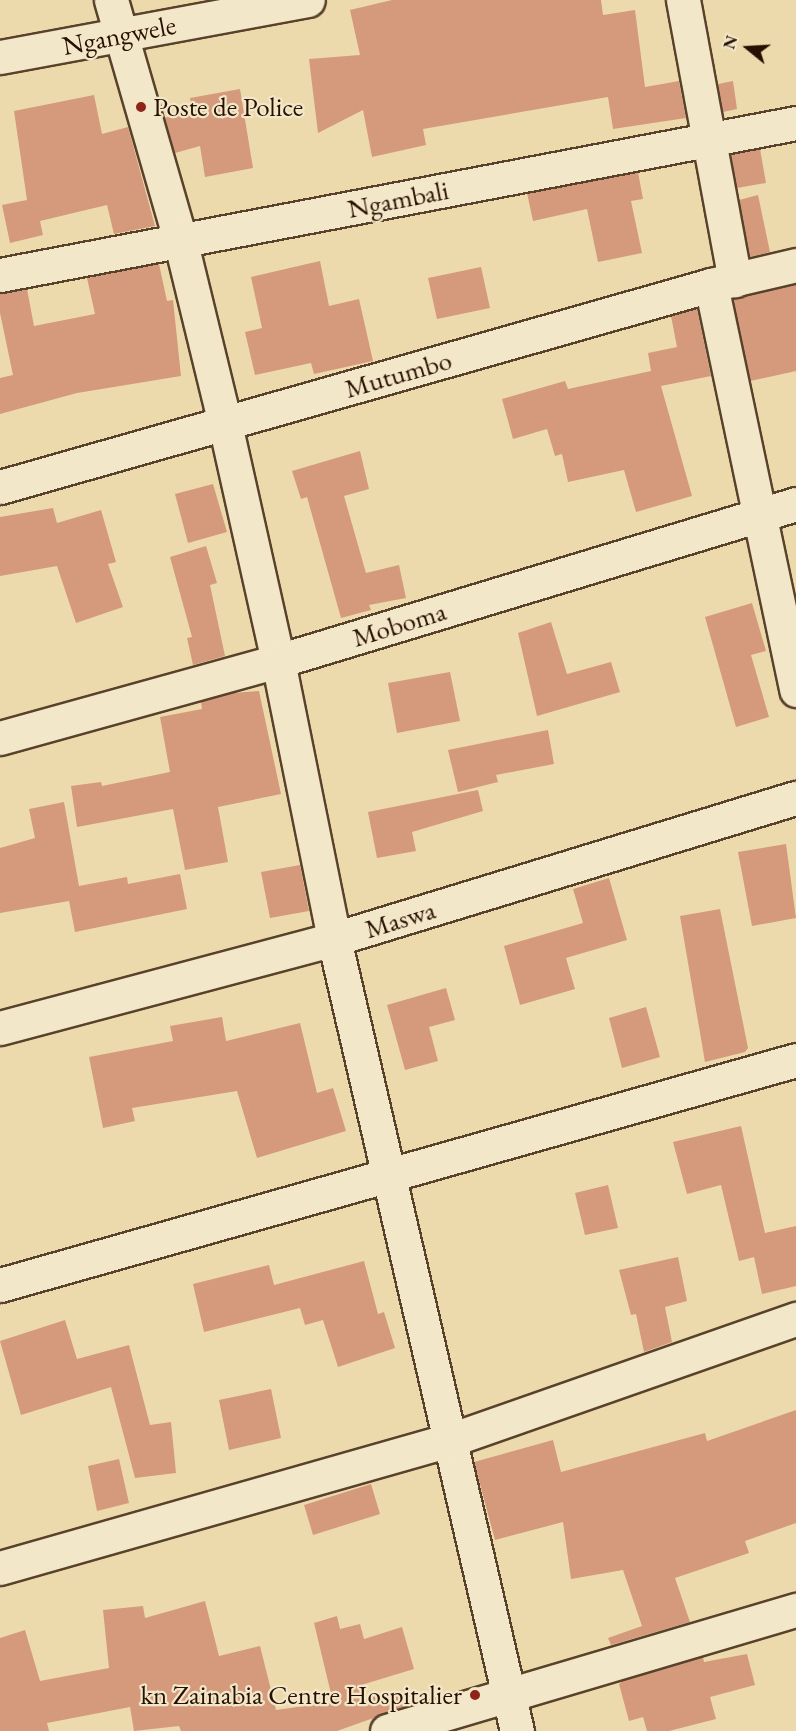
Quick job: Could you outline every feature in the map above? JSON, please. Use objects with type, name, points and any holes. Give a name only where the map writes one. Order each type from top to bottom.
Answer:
[{"type":"street","points":[[111,0],[118,34],[180,239],[225,424],[278,661],[334,939],[517,1731]]},
{"type":"street","name":"Ngangwele","points":[[0,57],[308,0]]},
{"type":"street","points":[[683,0],[707,141],[723,282],[756,514],[796,690]]},
{"type":"street","name":"Ngambali","points":[[0,275],[796,123]]},
{"type":"street","name":"Mutumbo","points":[[0,488],[723,282],[796,265]]},
{"type":"street","name":"Moboma","points":[[0,738],[278,661],[756,514],[796,504]]},
{"type":"street","name":"Maswa","points":[[0,1028],[334,939],[796,798]]},
{"type":"street","points":[[0,1285],[388,1173],[796,1060]]},
{"type":"street","points":[[0,1568],[450,1440],[796,1319]]},
{"type":"street","points":[[387,1731],[796,1610]]},
{"type":"building","points":[[392,0],[601,0],[603,15],[635,10],[645,87],[679,81],[686,118],[613,129],[608,97],[423,129],[426,145],[372,157],[363,110],[318,133],[309,59],[360,55],[350,10]]},
{"type":"building","points":[[733,81],[737,109],[723,112],[718,84]]},
{"type":"building","points":[[240,89],[253,168],[205,177],[200,146],[175,153],[164,118],[192,110],[190,98]]},
{"type":"building","points":[[94,95],[102,134],[128,127],[155,226],[114,234],[107,205],[40,221],[43,235],[10,243],[2,205],[27,200],[14,111]]},
{"type":"building","points":[[760,149],[766,183],[737,188],[731,155]]},
{"type":"building","points":[[638,172],[643,199],[631,201],[642,253],[598,262],[587,209],[533,221],[527,193]]},
{"type":"building","points":[[758,195],[770,252],[750,257],[739,200]]},
{"type":"building","points":[[320,261],[329,306],[359,299],[373,361],[314,374],[311,363],[255,375],[245,332],[262,328],[251,277]]},
{"type":"building","points":[[159,264],[167,301],[173,300],[181,376],[77,393],[0,414],[0,378],[13,375],[0,313],[0,293],[27,289],[34,326],[95,314],[87,278]]},
{"type":"building","points":[[481,267],[490,308],[437,319],[428,278]]},
{"type":"building","points":[[796,284],[796,371],[750,381],[733,299]]},
{"type":"building","points":[[697,309],[711,376],[661,386],[692,496],[636,512],[624,470],[568,482],[562,454],[555,456],[547,429],[513,439],[502,399],[565,381],[568,389],[651,371],[648,353],[677,347],[671,316]]},
{"type":"building","points":[[360,451],[369,489],[344,496],[366,573],[399,565],[406,598],[369,605],[371,610],[341,618],[307,497],[301,499],[292,471]]},
{"type":"building","points":[[213,484],[227,532],[188,543],[175,494]]},
{"type":"building","points":[[53,508],[57,523],[101,510],[116,562],[108,564],[123,607],[76,623],[57,566],[0,576],[0,517]]},
{"type":"building","points":[[206,546],[217,583],[210,585],[225,656],[193,665],[187,638],[192,637],[170,557]]},
{"type":"building","points":[[752,603],[766,651],[751,655],[769,717],[736,727],[705,617]]},
{"type":"building","points":[[551,622],[567,674],[611,662],[620,692],[537,716],[518,633]]},
{"type":"building","points":[[450,672],[460,721],[397,733],[388,683]]},
{"type":"building","points":[[259,691],[281,794],[218,807],[228,862],[185,870],[173,809],[77,827],[71,786],[101,782],[102,786],[170,772],[160,717],[202,709],[201,702],[232,693]]},
{"type":"building","points":[[548,730],[554,764],[496,775],[498,782],[458,792],[448,750]]},
{"type":"building","points":[[478,790],[483,811],[412,832],[416,851],[377,858],[368,812]]},
{"type":"building","points":[[64,802],[79,886],[127,877],[128,884],[180,874],[187,909],[75,932],[69,901],[0,913],[0,848],[35,838],[29,809]]},
{"type":"building","points":[[786,844],[796,918],[752,926],[738,852]]},
{"type":"building","points":[[300,865],[309,911],[270,918],[261,872]]},
{"type":"building","points":[[609,878],[627,940],[566,958],[575,989],[520,1005],[504,946],[583,923],[573,889]]},
{"type":"building","points":[[720,909],[748,1048],[745,1052],[705,1062],[680,916]]},
{"type":"building","points":[[446,988],[455,1020],[429,1027],[438,1061],[405,1070],[387,1005]]},
{"type":"building","points":[[646,1007],[660,1057],[622,1068],[609,1018]]},
{"type":"building","points":[[222,1017],[226,1041],[300,1023],[317,1093],[333,1088],[346,1131],[257,1158],[237,1091],[132,1108],[135,1121],[103,1128],[89,1057],[173,1041],[170,1026]]},
{"type":"building","points":[[741,1126],[765,1233],[796,1226],[796,1286],[762,1294],[754,1257],[739,1261],[721,1185],[687,1194],[673,1142]]},
{"type":"building","points":[[608,1185],[618,1228],[585,1235],[575,1193]]},
{"type":"building","points":[[678,1257],[687,1301],[665,1307],[672,1342],[644,1352],[636,1314],[631,1315],[619,1270]]},
{"type":"building","points":[[364,1261],[378,1314],[384,1312],[395,1348],[338,1367],[323,1320],[305,1325],[300,1308],[204,1332],[193,1284],[269,1265],[274,1285]]},
{"type":"building","points":[[65,1320],[77,1359],[129,1345],[150,1425],[171,1422],[176,1473],[135,1478],[111,1387],[21,1415],[0,1341]]},
{"type":"building","points":[[271,1389],[281,1438],[229,1450],[219,1400]]},
{"type":"building","points":[[796,1410],[796,1523],[745,1541],[749,1553],[675,1578],[690,1622],[611,1645],[608,1638],[642,1626],[623,1570],[571,1579],[563,1522],[495,1540],[474,1462],[553,1440],[561,1472],[705,1433],[707,1441]]},
{"type":"building","points":[[119,1459],[129,1503],[97,1511],[88,1466]]},
{"type":"building","points":[[371,1484],[380,1514],[313,1535],[304,1505]]},
{"type":"building","points":[[205,1601],[219,1656],[260,1646],[276,1710],[333,1702],[314,1623],[337,1616],[340,1629],[360,1624],[364,1639],[402,1627],[414,1669],[358,1686],[362,1698],[407,1692],[410,1705],[337,1731],[181,1731],[179,1726],[134,1731],[130,1707],[47,1723],[49,1731],[0,1731],[0,1638],[25,1630],[40,1681],[109,1668],[103,1610],[143,1606],[145,1618]]},
{"type":"building","points":[[747,1654],[755,1685],[710,1697],[716,1719],[669,1731],[647,1731],[643,1717],[629,1721],[619,1684],[623,1681],[703,1657],[704,1662]]},
{"type":"place","name":"Poste de Police","points":[[141,107]]},
{"type":"place","name":"kn Zainabia Centre Hospitalier","points":[[475,1695]]}]
